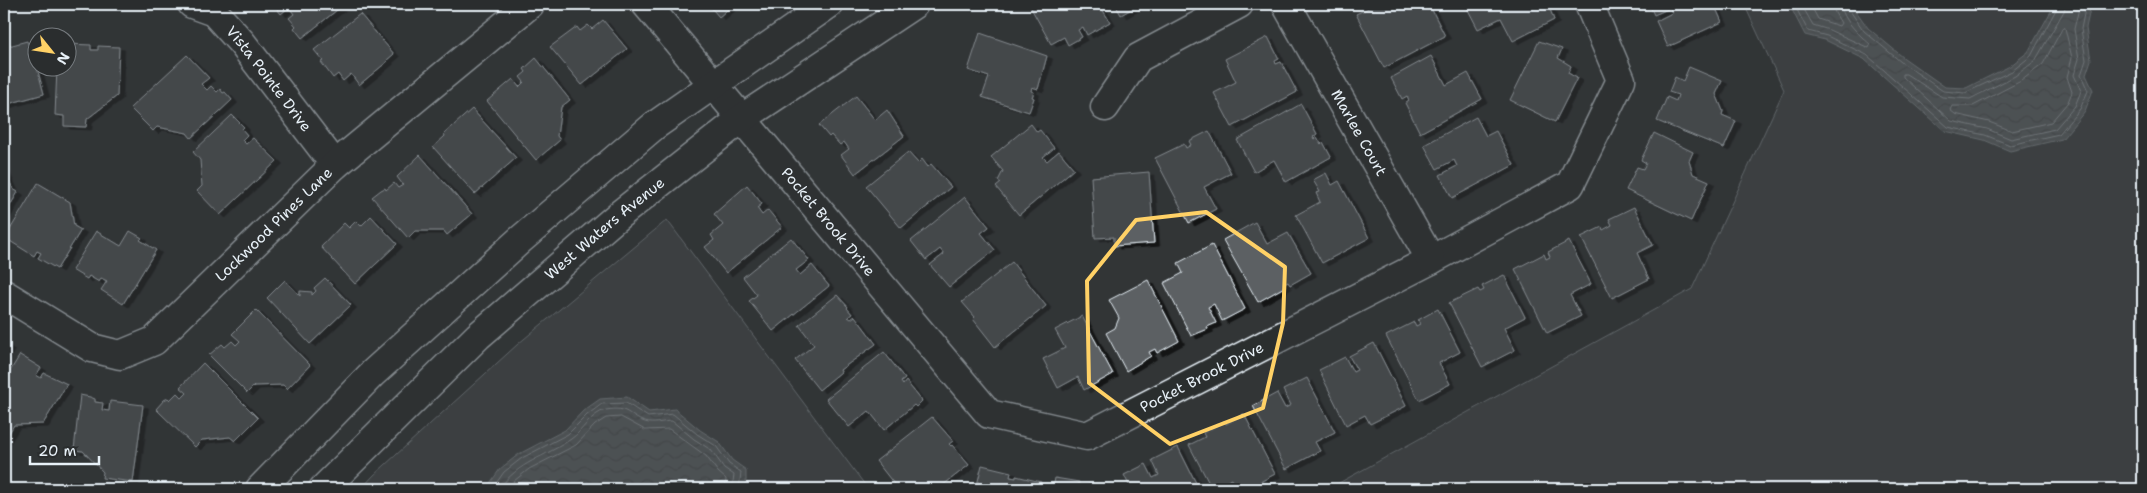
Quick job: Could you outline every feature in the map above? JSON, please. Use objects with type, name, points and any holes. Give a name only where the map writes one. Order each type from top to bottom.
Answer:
[{"type":"street","name":"Vista Pointe Drive","points":[[192,4],[214,12],[242,43],[336,165]]},
{"type":"street","name":"Lockwood Pines Lane","points":[[4,294],[92,348],[120,355],[154,341],[336,165],[530,4]]},
{"type":"street","name":"Pocket Brook Drive","points":[[646,4],[714,84],[740,119],[989,414],[1087,436],[1431,260],[1570,185],[1621,80],[1589,4]]},
{"type":"street","points":[[260,489],[373,373],[520,240],[654,126],[828,4]]},
{"type":"street","name":"West Waters Avenue","points":[[322,489],[478,336],[619,215],[740,119],[914,4]]},
{"type":"street","points":[[1105,107],[1138,58],[1239,4]]},
{"type":"street","name":"Marlee Court","points":[[1286,4],[1431,260]]},
{"type":"highlighted area","points":[[1206,212],[1285,267],[1283,323],[1263,408],[1170,444],[1089,383],[1087,281],[1136,220]]},
{"type":"shaded area","points":[[1744,4],[2143,4],[2143,489],[1328,489],[1692,289],[1784,90]]},
{"type":"shaded area","points":[[667,220],[868,489],[361,489],[518,344]]},
{"type":"water","points":[[1789,4],[1851,4],[1868,28],[1904,58],[1945,87],[1966,88],[2010,66],[2028,52],[2055,4],[2091,4],[2086,28],[2091,60],[2086,75],[2093,90],[2085,111],[2062,139],[2010,151],[1984,140],[1945,131],[1864,59],[1825,40],[1805,35]]},
{"type":"water","points":[[627,397],[649,412],[675,409],[700,430],[719,442],[732,460],[746,470],[746,481],[743,489],[486,489],[500,469],[519,454],[565,430],[583,411],[600,399]]},
{"type":"building","points":[[273,4],[340,4],[342,6],[302,38],[294,28],[296,26],[289,18],[294,14],[289,7],[281,14]]},
{"type":"building","points":[[708,4],[734,4],[719,17]]},
{"type":"building","points":[[1039,4],[1099,4],[1110,22],[1087,35],[1083,27],[1078,30],[1082,37],[1068,45],[1064,37],[1051,44],[1031,8]]},
{"type":"building","points":[[1115,4],[1140,4],[1121,15]]},
{"type":"building","points":[[1377,4],[1417,4],[1419,7],[1429,4],[1445,36],[1384,68],[1356,14]]},
{"type":"building","points":[[1465,4],[1548,4],[1554,20],[1513,41],[1501,18],[1478,29]]},
{"type":"building","points":[[1649,4],[1714,4],[1722,22],[1668,47],[1656,21],[1672,13],[1670,8],[1654,15]]},
{"type":"building","points":[[360,14],[394,54],[359,85],[351,74],[343,81],[338,74],[333,78],[314,50]]},
{"type":"building","points":[[603,20],[627,49],[582,85],[550,47],[577,27],[580,31],[588,25],[592,29]]},
{"type":"building","points":[[980,33],[1047,56],[1038,89],[1032,87],[1031,91],[1034,92],[1032,97],[1034,98],[1029,112],[982,97],[989,77],[968,70]]},
{"type":"building","points":[[1268,37],[1279,59],[1275,61],[1276,64],[1281,62],[1297,92],[1232,127],[1214,93],[1236,82],[1225,59]]},
{"type":"building","points":[[27,41],[28,78],[40,78],[44,94],[4,105],[4,57],[7,56],[5,47]]},
{"type":"building","points":[[1539,41],[1562,49],[1558,58],[1571,66],[1568,73],[1577,78],[1555,122],[1510,100]]},
{"type":"building","points":[[78,44],[91,45],[91,50],[98,50],[98,46],[119,47],[117,96],[87,119],[86,127],[64,126],[64,116],[55,115],[57,78],[78,78]]},
{"type":"building","points":[[187,55],[209,78],[201,84],[207,90],[211,86],[217,92],[220,89],[232,100],[191,138],[187,133],[157,127],[153,131],[130,108]]},
{"type":"building","points":[[1431,56],[1446,85],[1468,73],[1482,99],[1420,133],[1405,103],[1409,100],[1407,96],[1402,99],[1391,78]]},
{"type":"building","points":[[536,58],[570,100],[561,107],[557,136],[560,140],[536,160],[487,101],[513,79],[519,87],[524,82],[520,77],[526,72],[524,69]]},
{"type":"building","points":[[1689,67],[1722,81],[1716,94],[1723,111],[1722,115],[1736,121],[1724,148],[1657,121],[1667,97],[1676,101],[1678,95],[1669,92],[1675,77],[1683,81]]},
{"type":"building","points":[[856,96],[875,120],[887,110],[904,136],[855,174],[841,155],[849,149],[844,142],[840,145],[831,135],[829,137],[819,125]]},
{"type":"building","points":[[1301,104],[1317,134],[1313,137],[1314,139],[1317,137],[1321,144],[1323,142],[1331,157],[1286,182],[1274,160],[1254,172],[1237,140]]},
{"type":"building","points":[[472,109],[516,158],[475,194],[433,147],[445,136],[444,134]]},
{"type":"building","points":[[232,115],[244,127],[242,129],[247,135],[242,140],[246,144],[253,138],[277,161],[220,215],[197,191],[202,186],[200,160],[193,152]]},
{"type":"building","points":[[1476,117],[1486,136],[1496,131],[1514,165],[1452,198],[1440,175],[1457,166],[1454,160],[1437,169],[1424,145]]},
{"type":"building","points":[[1031,124],[1037,132],[1040,130],[1054,148],[1043,157],[1047,161],[1059,151],[1074,169],[1019,215],[996,187],[1001,183],[998,181],[1003,171],[991,157]]},
{"type":"building","points":[[1209,131],[1231,173],[1204,187],[1216,209],[1189,223],[1155,158],[1184,144],[1186,148],[1191,145],[1189,141]]},
{"type":"building","points":[[1654,133],[1693,152],[1689,161],[1693,174],[1709,181],[1691,221],[1626,190],[1637,167],[1643,169],[1646,163],[1641,160]]},
{"type":"building","points":[[908,152],[918,163],[922,159],[928,167],[931,164],[951,187],[901,228],[866,186]]},
{"type":"building","points":[[420,155],[472,214],[447,235],[444,231],[415,231],[408,238],[372,197],[385,188],[386,190],[394,183],[398,188],[403,185],[397,177]]},
{"type":"building","points":[[4,170],[13,189],[18,192],[4,216]]},
{"type":"building","points":[[1149,172],[1154,243],[1114,246],[1114,237],[1095,238],[1091,177]]},
{"type":"building","points":[[1326,173],[1332,185],[1339,181],[1369,238],[1322,263],[1296,215],[1320,202],[1316,193],[1320,192],[1313,180]]},
{"type":"building","points":[[38,183],[70,202],[74,226],[81,230],[57,269],[38,258],[41,253],[37,251],[34,256],[5,238]]},
{"type":"building","points":[[747,185],[762,204],[757,208],[762,215],[768,210],[782,227],[726,273],[705,247],[714,240],[711,235],[723,225],[714,214]]},
{"type":"building","points":[[965,197],[989,227],[981,233],[995,250],[949,287],[930,265],[944,254],[940,249],[926,260],[911,241]]},
{"type":"building","points":[[1634,207],[1653,245],[1637,253],[1649,279],[1612,298],[1581,237],[1602,227],[1603,230],[1612,225],[1609,219]]},
{"type":"building","points":[[371,216],[397,244],[355,284],[321,247],[344,223],[349,228],[356,221],[361,226]]},
{"type":"building","points":[[1255,222],[1267,244],[1288,233],[1311,273],[1290,285],[1288,282],[1284,284],[1286,286],[1258,302],[1223,240]]},
{"type":"building","points":[[96,231],[121,246],[130,231],[156,250],[123,304],[101,290],[107,281],[101,278],[99,282],[89,276],[87,279],[72,270]]},
{"type":"building","points":[[791,238],[809,260],[796,270],[800,275],[812,265],[829,286],[773,331],[749,301],[757,295],[743,277]]},
{"type":"building","points":[[1569,241],[1591,284],[1570,295],[1581,316],[1547,333],[1515,269],[1544,254],[1546,259],[1550,257],[1548,252]]},
{"type":"building","points":[[1212,245],[1245,309],[1222,321],[1214,304],[1208,307],[1216,323],[1207,327],[1208,329],[1191,336],[1164,283],[1183,273],[1178,263]]},
{"type":"building","points":[[1012,262],[1046,306],[995,347],[973,319],[975,317],[962,302]]},
{"type":"building","points":[[1504,275],[1525,317],[1504,328],[1515,350],[1482,367],[1449,303],[1478,289],[1480,292],[1484,290],[1482,286]]},
{"type":"building","points":[[325,278],[351,305],[310,344],[267,298],[285,280],[300,296],[300,291],[312,292],[312,295],[316,291],[314,288]]},
{"type":"building","points":[[1148,280],[1179,341],[1157,353],[1155,349],[1149,352],[1151,356],[1126,371],[1106,333],[1115,328],[1119,318],[1109,300]]},
{"type":"building","points":[[837,295],[852,314],[848,317],[851,319],[855,316],[876,344],[840,370],[841,372],[819,390],[795,360],[814,345],[799,325]]},
{"type":"building","points":[[1438,309],[1460,352],[1439,363],[1450,384],[1419,400],[1386,336],[1414,322],[1416,326],[1420,324],[1418,320]]},
{"type":"building","points":[[256,310],[310,365],[287,389],[283,385],[254,386],[247,393],[209,355],[222,344],[225,347],[232,341],[236,345],[240,341],[232,334]]},
{"type":"building","points":[[1082,316],[1113,374],[1084,390],[1078,377],[1058,388],[1043,359],[1065,348],[1055,330]]},
{"type":"building","points":[[4,343],[9,347],[4,356]]},
{"type":"building","points":[[1374,343],[1406,406],[1370,424],[1365,415],[1346,425],[1319,370],[1345,357],[1353,372],[1357,370],[1349,356]]},
{"type":"building","points":[[884,352],[905,379],[901,382],[903,385],[906,381],[922,401],[916,407],[914,405],[884,430],[869,411],[849,427],[826,399]]},
{"type":"building","points":[[20,355],[41,368],[36,375],[41,378],[44,373],[67,384],[43,424],[14,425],[4,441],[4,381]]},
{"type":"building","points":[[203,363],[258,418],[235,441],[230,437],[202,440],[195,447],[156,409],[164,400],[168,398],[170,400],[177,393],[182,398],[187,393],[180,387]]},
{"type":"building","points":[[1307,378],[1335,432],[1315,442],[1320,451],[1286,469],[1253,406],[1277,393],[1285,408],[1291,405],[1283,390]]},
{"type":"building","points":[[80,395],[95,399],[95,402],[103,403],[102,410],[109,411],[110,401],[143,405],[133,482],[102,478],[103,472],[83,451],[74,450]]},
{"type":"building","points":[[1244,414],[1275,474],[1247,489],[1237,489],[1232,479],[1212,489],[1189,445],[1205,437],[1203,433],[1225,421],[1226,424]]},
{"type":"building","points":[[932,417],[953,441],[949,444],[969,465],[938,489],[920,489],[917,486],[898,489],[876,461]]},
{"type":"building","points":[[1178,447],[1199,489],[1131,489],[1124,475],[1146,464],[1153,478],[1159,475],[1152,460]]},
{"type":"building","points":[[982,465],[1011,472],[1010,477],[1016,478],[1016,476],[1041,482],[1039,489],[976,489]]},
{"type":"building","points":[[1055,478],[1079,482],[1078,489],[1053,489]]},
{"type":"building","points":[[1088,484],[1100,487],[1115,489],[1088,489]]}]
